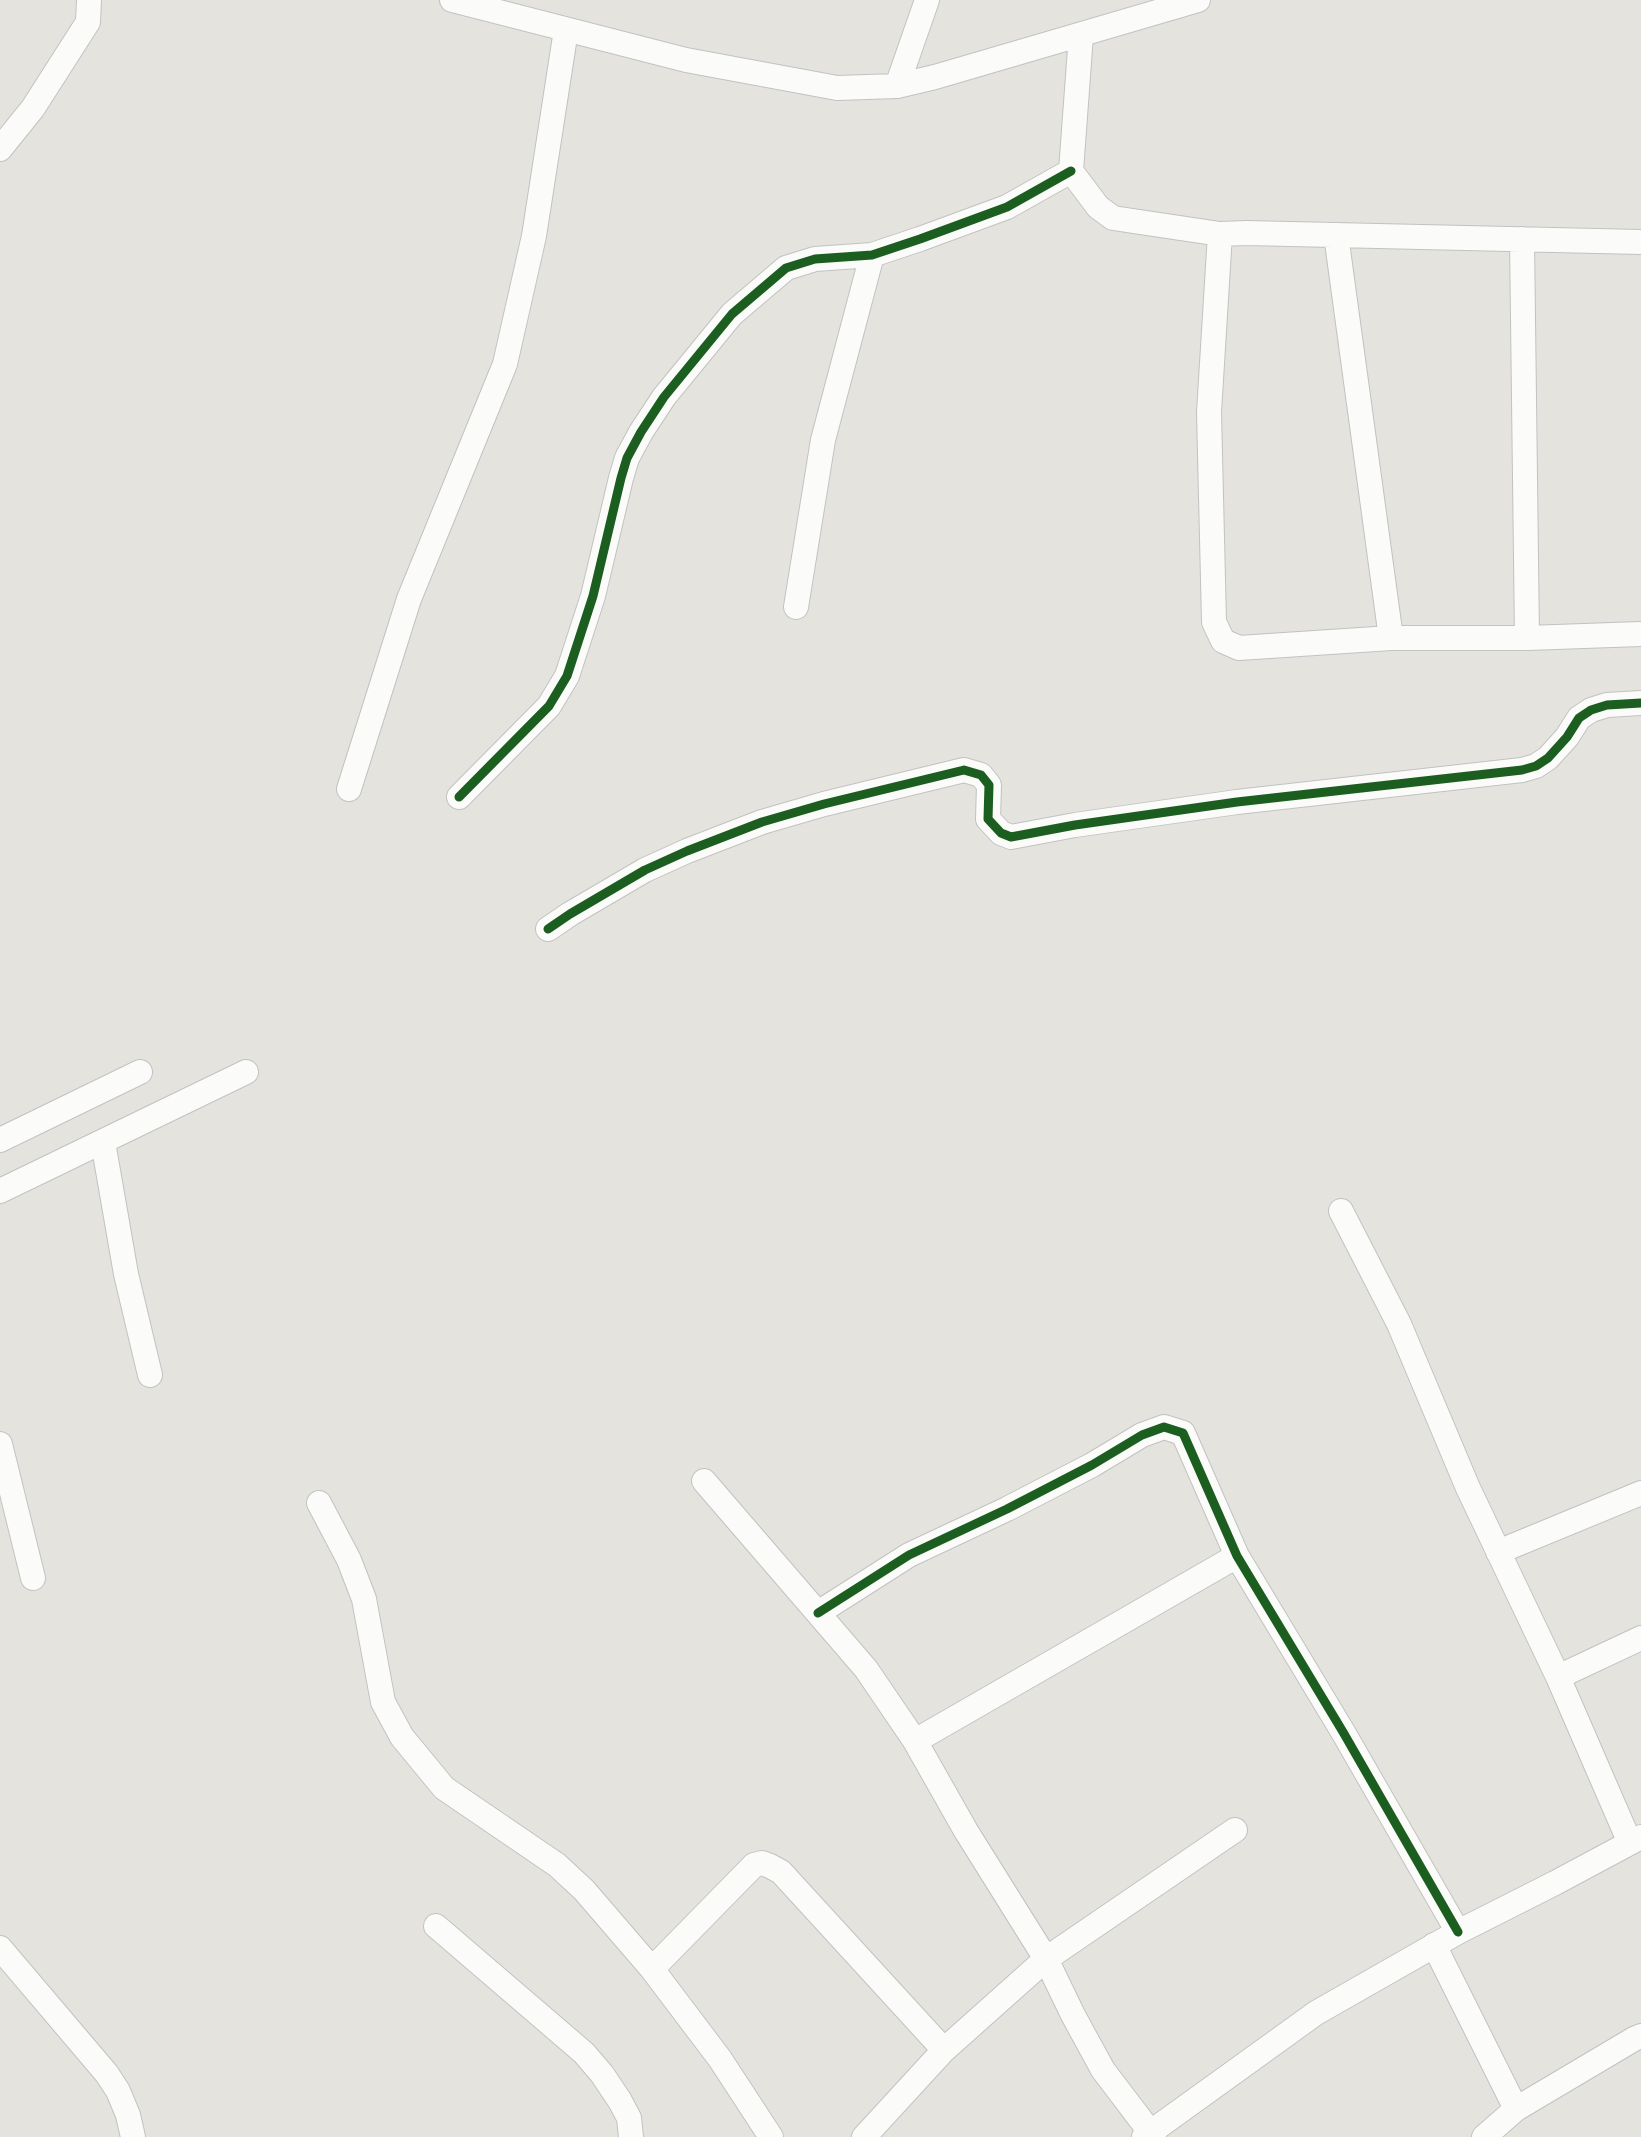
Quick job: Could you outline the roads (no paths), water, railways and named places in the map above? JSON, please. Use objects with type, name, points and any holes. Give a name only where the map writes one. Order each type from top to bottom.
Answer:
[{"type":"street","points":[[0,149],[33,108],[88,22],[89,0]]},
{"type":"street","points":[[452,0],[686,60],[837,88],[897,86],[935,77],[1198,0]]},
{"type":"street","points":[[897,86],[927,0]]},
{"type":"street","points":[[349,789],[409,599],[505,364],[534,236],[566,30]]},
{"type":"street","points":[[1081,35],[1071,171],[1098,207],[1113,218],[1220,234],[1641,242]]},
{"type":"street","points":[[459,797],[549,706],[567,676],[593,596],[624,468],[641,432],[664,397],[732,314],[786,268],[815,258],[872,255],[1007,207],[1071,171]]},
{"type":"street","points":[[1220,234],[1209,412],[1214,622],[1223,641],[1239,648],[1391,638],[1527,638],[1641,634]]},
{"type":"street","points":[[1336,235],[1391,638]]},
{"type":"street","points":[[1522,239],[1527,638]]},
{"type":"street","points":[[796,607],[824,440],[872,255]]},
{"type":"street","points":[[548,929],[645,870],[762,822],[964,771],[981,775],[989,785],[988,819],[1000,833],[1011,837],[1075,825],[1237,802],[1522,771],[1548,758],[1567,737],[1579,718],[1591,710],[1606,705],[1641,703]]},
{"type":"street","points":[[0,1140],[140,1072]]},
{"type":"street","points":[[0,1191],[246,1072]]},
{"type":"street","points":[[103,1142],[126,1274],[150,1375]]},
{"type":"street","points":[[704,1481],[866,1669],[915,1741],[966,1831],[1046,1959],[1103,2070],[1150,2135],[1316,2013],[1434,1945],[1635,1840],[1468,1488],[1399,1324],[1341,1211]]},
{"type":"street","points":[[818,1612],[909,1555],[1007,1509],[1092,1465],[1142,1435],[1164,1427],[1182,1433],[1237,1556],[1343,1732],[1458,1932]]},
{"type":"street","points":[[0,1444],[33,1578]]},
{"type":"street","points":[[1498,1552],[1641,1493]]},
{"type":"street","points":[[319,1503],[349,1560],[364,1599],[383,1702],[402,1737],[444,1788],[557,1865],[584,1890],[652,1969],[720,2059],[771,2137]]},
{"type":"street","points":[[915,1741],[1237,1556]]},
{"type":"street","points":[[1558,1677],[1641,1638]]},
{"type":"street","points":[[864,2137],[944,2050],[1046,1959],[1235,1830]]},
{"type":"street","points":[[652,1969],[754,1865],[762,1863],[781,1872],[944,2050]]},
{"type":"street","points":[[436,1926],[584,2053],[602,2074],[620,2102],[628,2118],[631,2137]]},
{"type":"street","points":[[1434,1945],[1516,2109]]},
{"type":"street","points":[[0,1948],[107,2074],[118,2091],[128,2115],[133,2137]]},
{"type":"street","points":[[1484,2137],[1516,2109],[1641,2037]]}]
